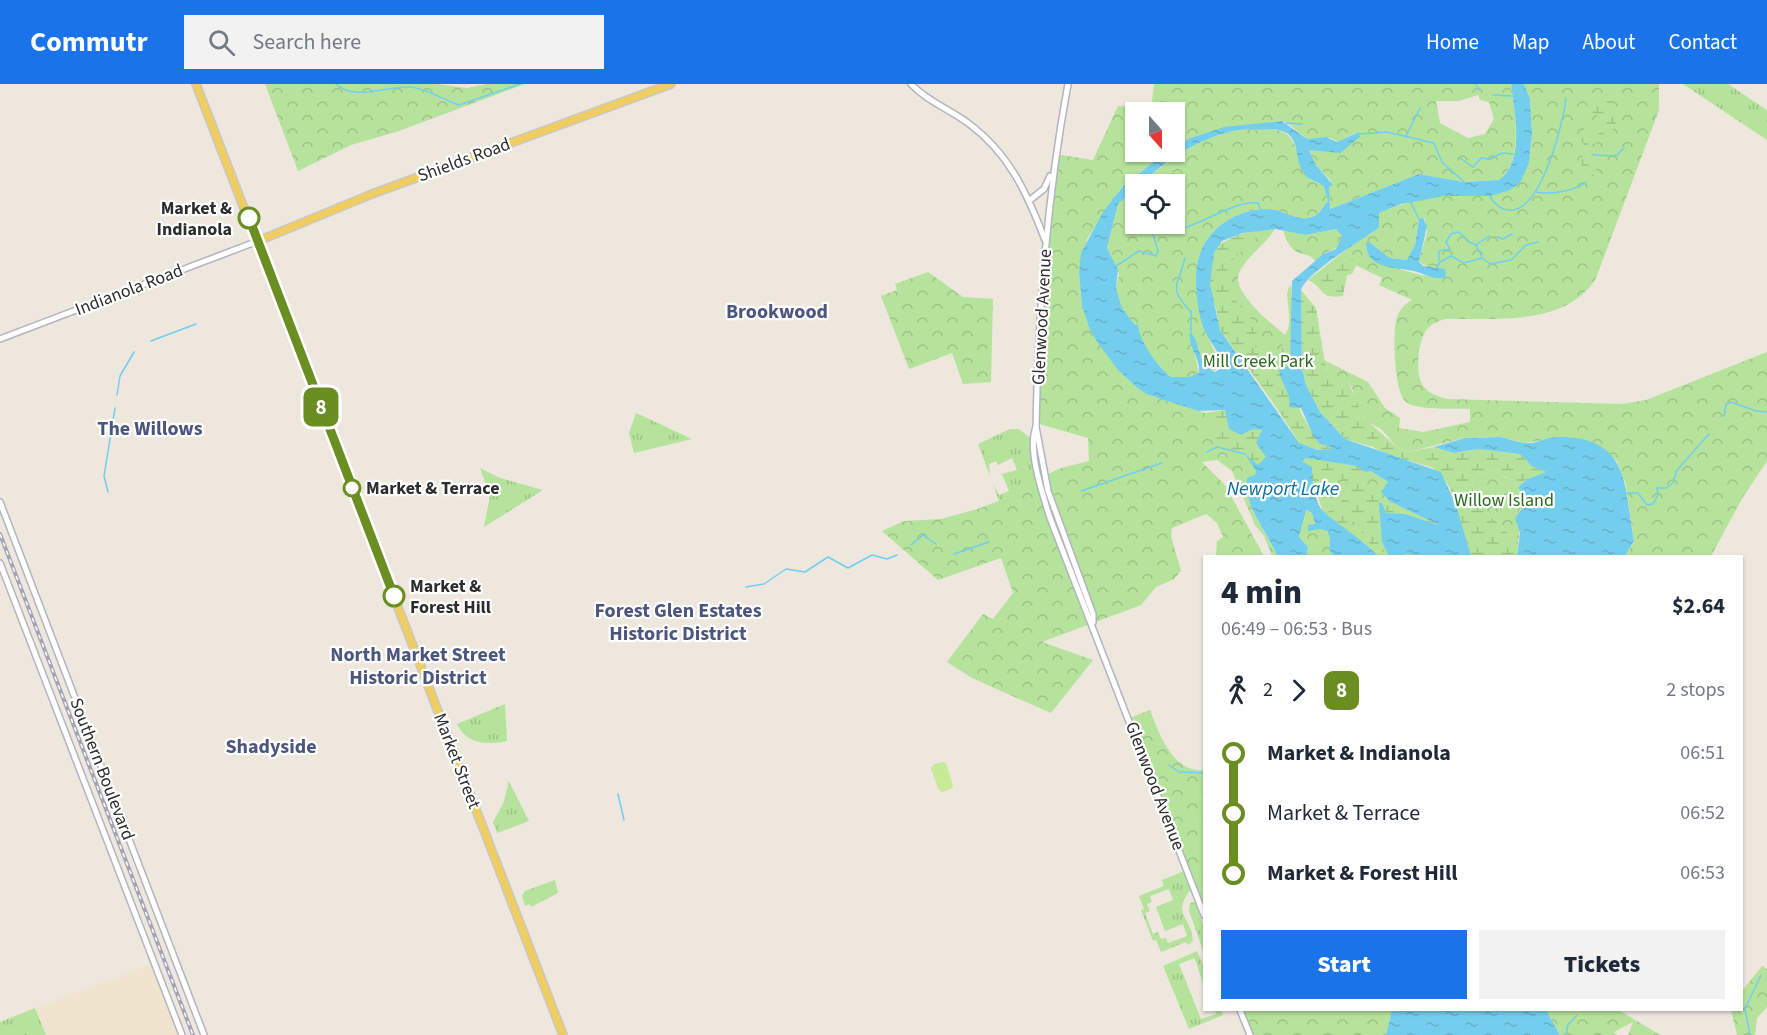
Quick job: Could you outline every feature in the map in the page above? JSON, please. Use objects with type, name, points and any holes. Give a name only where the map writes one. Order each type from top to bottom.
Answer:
[{"type":"main road","name":"Market Street","points":[[196,84],[563,1035]]},
{"type":"main road","name":"Shields Road","points":[[258,241],[372,194],[671,84]]},
{"type":"street","name":"Glenwood Avenue","points":[[911,84],[990,141],[1013,169],[1030,200],[1046,241],[1034,443],[1045,492],[1203,912]]},
{"type":"street","points":[[1046,241],[1052,171],[1068,84]]},
{"type":"street","points":[[1030,200],[1044,189],[1052,171]]},
{"type":"street","name":"Indianola Road","points":[[0,339],[258,241]]},
{"type":"street","name":"Southern Boulevard","points":[[0,502],[204,1035]]},
{"type":"street","name":"Southern Boulevard","points":[[0,563],[182,1035]]},
{"type":"street","points":[[1240,1011],[1250,1035]]},
{"type":"shaded area","points":[[154,963],[182,1035],[46,1035],[35,1008]]},
{"type":"green space","points":[[265,84],[437,84],[467,88],[487,84],[525,84],[399,131],[351,145],[298,171]]},
{"type":"green space","points":[[1154,84],[1511,84],[1516,135],[1512,160],[1507,171],[1499,180],[1464,182],[1419,174],[1330,209],[1331,181],[1316,165],[1309,150],[1353,140],[1356,138],[1355,133],[1338,142],[1331,138],[1307,139],[1286,122],[1278,121],[1214,131],[1185,142],[1185,102],[1152,102]],"holes":[[[1478,95],[1480,100],[1489,102],[1494,119],[1485,134],[1468,138],[1440,123],[1436,101],[1459,101]]]},
{"type":"green space","points":[[1524,84],[1659,84],[1659,110],[1596,278],[1583,294],[1567,305],[1548,312],[1528,317],[1445,319],[1434,323],[1425,333],[1420,347],[1418,363],[1422,384],[1429,392],[1447,399],[1621,404],[1646,400],[1767,352],[1767,461],[1743,497],[1712,555],[1626,555],[1634,542],[1626,485],[1617,461],[1602,447],[1563,437],[1525,443],[1500,437],[1484,437],[1465,438],[1408,452],[1398,448],[1381,429],[1366,421],[1355,402],[1353,390],[1348,381],[1337,380],[1310,353],[1368,382],[1385,408],[1400,418],[1399,428],[1423,432],[1470,422],[1470,409],[1419,407],[1406,402],[1399,387],[1395,361],[1395,324],[1401,309],[1412,300],[1379,285],[1382,278],[1355,265],[1347,249],[1376,230],[1379,213],[1396,206],[1434,197],[1487,195],[1508,191],[1530,156],[1532,133],[1530,99]],"holes":[[[1425,219],[1427,232],[1419,262],[1446,277],[1420,275],[1385,264],[1371,257],[1366,248],[1369,242],[1390,258],[1408,260],[1415,245],[1418,222]]]},
{"type":"green space","points":[[1683,84],[1728,84],[1767,110],[1767,140]]},
{"type":"green space","points":[[1607,97],[1615,104],[1617,118],[1608,136],[1590,145],[1596,161],[1596,173],[1586,182],[1580,177],[1584,145],[1579,137],[1585,128],[1593,137],[1604,130],[1603,126],[1597,124],[1601,119],[1587,108],[1589,100]]},
{"type":"green space","points":[[1118,106],[1125,107],[1125,162],[1154,162],[1138,174],[1125,174],[1125,184],[1087,239],[1079,273],[1082,306],[1118,370],[1135,386],[1146,394],[1205,413],[1238,434],[1245,455],[1256,468],[1255,475],[1247,480],[1249,500],[1276,555],[1272,555],[1264,536],[1255,525],[1232,471],[1217,460],[1202,462],[1225,485],[1263,555],[1216,555],[1217,541],[1223,537],[1217,523],[1206,514],[1172,528],[1171,536],[1181,571],[1174,579],[1156,587],[1141,605],[1042,642],[1093,660],[1051,713],[972,678],[947,662],[983,614],[993,619],[1013,593],[1001,558],[938,580],[882,531],[904,521],[941,519],[977,509],[1040,486],[1039,478],[1061,468],[1089,461],[1088,438],[1036,423],[1044,268],[1055,154],[1093,160]]},
{"type":"green space","points":[[1272,129],[1288,135],[1296,147],[1304,170],[1310,179],[1324,187],[1328,201],[1317,214],[1308,218],[1268,209],[1240,214],[1217,228],[1208,238],[1197,263],[1197,295],[1206,331],[1223,367],[1212,371],[1197,351],[1196,343],[1194,351],[1199,373],[1188,377],[1171,377],[1150,353],[1141,338],[1138,324],[1135,325],[1122,308],[1116,288],[1119,274],[1107,248],[1118,204],[1125,198],[1125,234],[1185,234],[1185,174],[1153,174],[1168,162],[1185,162],[1185,151],[1198,143],[1239,130]]},
{"type":"green space","points":[[1275,229],[1242,267],[1238,281],[1254,307],[1285,335],[1289,322],[1287,294],[1291,285],[1293,316],[1290,366],[1279,370],[1265,363],[1261,350],[1257,347],[1247,367],[1219,328],[1219,244],[1260,230]]},
{"type":"green space","points":[[1336,229],[1342,236],[1338,247],[1325,253],[1316,262],[1308,255],[1295,251],[1283,230],[1306,235]]},
{"type":"green space","name":"Mill Creek Park","points":[[1263,230],[1230,264],[1226,273],[1226,282],[1235,299],[1253,322],[1256,329],[1255,348],[1259,347],[1266,362],[1279,370],[1283,334],[1288,337],[1290,371],[1301,413],[1318,442],[1331,447],[1330,450],[1318,450],[1299,443],[1219,326],[1209,277],[1214,253],[1232,238]]},
{"type":"green space","points":[[1347,249],[1356,266],[1352,274],[1347,275],[1343,296],[1326,295],[1308,280]]},
{"type":"green space","points":[[928,272],[963,297],[993,299],[991,382],[963,384],[952,353],[909,369],[881,296],[897,290],[895,284]]},
{"type":"green space","points":[[1301,290],[1316,308],[1326,370],[1348,381],[1363,417],[1398,448],[1408,452],[1434,447],[1454,453],[1478,449],[1519,454],[1526,458],[1531,466],[1547,472],[1525,481],[1518,487],[1506,477],[1490,470],[1472,478],[1474,491],[1486,502],[1484,512],[1496,521],[1515,542],[1518,542],[1517,555],[1470,555],[1461,534],[1453,497],[1441,475],[1431,467],[1382,453],[1373,447],[1345,439],[1320,412],[1306,385],[1302,368]]},
{"type":"green space","points":[[1245,397],[1284,467],[1253,476],[1256,468],[1243,453],[1217,448],[1214,421],[1205,413],[1225,410]]},
{"type":"green space","points":[[636,413],[692,439],[634,453],[629,433]]},
{"type":"green space","points":[[1010,429],[1019,429],[1030,438],[1038,487],[999,501],[993,484],[999,495],[1009,491],[1002,474],[1017,470],[1012,458],[998,465],[996,461],[989,464],[990,476],[978,444]]},
{"type":"green space","points":[[1305,458],[1356,466],[1366,472],[1371,471],[1388,482],[1388,486],[1383,488],[1386,505],[1385,540],[1389,555],[1377,555],[1323,512]]},
{"type":"green space","points":[[1303,459],[1372,469],[1377,474],[1371,471],[1364,472],[1369,491],[1440,525],[1446,555],[1388,555],[1386,550],[1367,541],[1351,519],[1343,525],[1377,555],[1326,513],[1346,495],[1349,486],[1336,471],[1325,471],[1315,491],[1309,495]]},
{"type":"green space","points":[[480,468],[500,478],[543,490],[484,527],[490,495]]},
{"type":"green space","name":"Willow Island","points":[[1490,470],[1514,483],[1523,493],[1526,506],[1515,518],[1520,529],[1518,542],[1515,542],[1496,521],[1484,512],[1485,500],[1474,491],[1472,478]]},
{"type":"green space","points":[[1305,510],[1312,513],[1315,524],[1308,525],[1325,530],[1330,536],[1329,550],[1333,555],[1307,555],[1308,547],[1299,537]]},
{"type":"green space","points":[[505,704],[507,741],[485,743],[472,740],[461,731],[457,724]]},
{"type":"green space","points":[[1150,710],[1163,740],[1176,759],[1193,769],[1203,770],[1203,912],[1130,718]]},
{"type":"green space","points":[[946,763],[953,786],[942,792],[938,789],[931,768],[934,764]]},
{"type":"green space","points":[[509,781],[529,821],[497,833],[493,822],[503,804]]},
{"type":"green space","points":[[1184,871],[1191,889],[1185,898],[1182,910],[1192,932],[1193,941],[1188,945],[1186,942],[1161,952],[1156,940],[1153,941],[1141,910],[1144,909],[1139,896],[1164,886],[1162,880]],"holes":[[[1169,889],[1173,900],[1156,907],[1165,931],[1183,924],[1187,936],[1168,943],[1166,938],[1161,939],[1158,932],[1153,934],[1145,913],[1150,911],[1147,904],[1152,902],[1150,896]]]},
{"type":"green space","points":[[555,880],[558,893],[531,907],[530,904],[525,906],[522,896],[525,891]]},
{"type":"green space","points":[[1195,902],[1203,924],[1203,950],[1189,911],[1190,903]]},
{"type":"green space","points":[[1197,951],[1203,965],[1203,984],[1195,958],[1179,964],[1201,1019],[1216,1014],[1215,1011],[1221,1011],[1223,1015],[1189,1029],[1163,966]]},
{"type":"green space","points":[[1762,966],[1767,969],[1767,1007],[1757,1018],[1755,1035],[1737,1035],[1731,1011],[1743,1011],[1743,990]]},
{"type":"green space","points":[[35,1008],[46,1035],[0,1035],[0,1022]]},
{"type":"green space","points":[[1392,1011],[1386,1035],[1250,1035],[1241,1012]]},
{"type":"green space","points":[[1547,1011],[1621,1011],[1660,1035],[1628,1035],[1633,1022],[1614,1032],[1617,1035],[1560,1035]]},
{"type":"water","name":"Newport Lake","points":[[1511,84],[1524,84],[1530,99],[1532,133],[1529,163],[1520,183],[1508,191],[1490,196],[1445,196],[1401,204],[1379,213],[1379,227],[1376,230],[1312,275],[1301,290],[1302,368],[1306,385],[1320,412],[1345,439],[1441,472],[1456,505],[1471,555],[1447,555],[1447,553],[1446,555],[1388,555],[1382,542],[1379,503],[1382,503],[1386,513],[1405,514],[1441,526],[1389,501],[1381,492],[1388,482],[1371,471],[1366,472],[1356,466],[1305,458],[1303,462],[1312,467],[1314,490],[1321,508],[1377,555],[1333,555],[1329,550],[1330,538],[1327,531],[1321,529],[1308,531],[1308,525],[1315,524],[1312,513],[1306,510],[1299,537],[1308,547],[1307,555],[1277,555],[1252,508],[1247,488],[1247,478],[1255,475],[1256,471],[1245,454],[1258,465],[1266,457],[1256,443],[1262,430],[1253,429],[1241,435],[1229,429],[1225,410],[1198,411],[1146,394],[1118,370],[1090,330],[1082,306],[1079,273],[1081,253],[1103,212],[1125,184],[1125,198],[1118,204],[1107,248],[1118,270],[1116,288],[1122,308],[1135,325],[1138,324],[1150,353],[1171,377],[1188,377],[1199,373],[1198,363],[1190,342],[1190,332],[1205,364],[1215,372],[1223,367],[1204,329],[1197,299],[1197,263],[1208,238],[1217,228],[1240,214],[1268,209],[1308,218],[1318,214],[1328,201],[1324,187],[1305,175],[1293,140],[1282,131],[1239,130],[1212,137],[1185,151],[1185,141],[1224,127],[1282,121],[1307,139],[1326,137],[1337,142],[1359,132],[1360,137],[1340,153],[1309,150],[1316,165],[1333,185],[1329,187],[1330,209],[1419,174],[1464,182],[1499,180],[1513,160],[1516,135]],"holes":[[[1275,229],[1306,235],[1336,229],[1342,236],[1336,249],[1323,254],[1292,281],[1290,365],[1279,370],[1288,393],[1289,407],[1301,408],[1314,437],[1320,444],[1331,447],[1330,450],[1318,450],[1299,443],[1220,330],[1210,284],[1214,253],[1222,241],[1243,233]]]},
{"type":"water","name":"Newport Lake","points":[[1154,162],[1168,162],[1153,174],[1138,174]]},
{"type":"water","points":[[1423,218],[1427,226],[1419,262],[1423,266],[1445,269],[1446,277],[1434,278],[1414,271],[1383,266],[1371,258],[1367,252],[1366,243],[1369,242],[1390,258],[1407,260],[1415,245],[1419,219]]},
{"type":"water","points":[[1500,437],[1532,443],[1559,437],[1583,439],[1600,446],[1612,456],[1625,485],[1634,541],[1626,555],[1517,555],[1520,533],[1515,518],[1527,502],[1518,487],[1528,479],[1546,472],[1531,466],[1519,454],[1478,449],[1454,453],[1434,447],[1465,438]]},
{"type":"water","points":[[1392,1011],[1547,1011],[1560,1035],[1386,1035]]},
{"type":"waterway","points":[[336,84],[352,92],[372,92],[401,87],[416,88],[459,105],[520,84]]},
{"type":"waterway","points":[[1476,84],[1479,90]]},
{"type":"waterway","points":[[1493,95],[1513,96]]},
{"type":"waterway","points":[[1490,196],[1499,206],[1512,210],[1523,206],[1533,195],[1556,144],[1566,98]]},
{"type":"waterway","points":[[1406,136],[1420,108]]},
{"type":"waterway","points":[[1286,123],[1302,124]]},
{"type":"waterway","points":[[1360,134],[1387,132],[1434,143],[1442,162],[1464,182]]},
{"type":"waterway","points":[[1594,155],[1616,156],[1624,148]]},
{"type":"waterway","points":[[1460,158],[1473,167],[1481,158],[1490,159],[1502,153],[1513,154]]},
{"type":"waterway","points":[[1536,192],[1562,192],[1586,182]]},
{"type":"waterway","points":[[1410,201],[1419,219]]},
{"type":"waterway","points":[[1185,227],[1246,203],[1258,203],[1261,211]]},
{"type":"waterway","points":[[1439,260],[1439,251],[1450,249],[1446,242],[1451,234],[1459,232],[1469,242],[1476,245],[1489,236]]},
{"type":"waterway","points":[[1116,266],[1139,251],[1156,256],[1158,251],[1153,234]]},
{"type":"waterway","points":[[1497,237],[1503,239],[1512,234]]},
{"type":"waterway","points":[[1437,267],[1440,262],[1451,256],[1464,263],[1482,258],[1490,264],[1511,260],[1526,245],[1538,242]]},
{"type":"waterway","points":[[1476,245],[1482,257]]},
{"type":"waterway","points":[[1185,258],[1176,286],[1179,297],[1191,312],[1191,332]]},
{"type":"waterway","points":[[151,341],[196,324]]},
{"type":"waterway","points":[[117,395],[120,376],[134,352]]},
{"type":"waterway","points":[[1724,416],[1726,404],[1731,402],[1756,411],[1767,412]]},
{"type":"waterway","points":[[108,492],[104,476],[115,408]]},
{"type":"waterway","points":[[1627,493],[1638,493],[1647,505],[1653,504],[1658,495],[1657,488],[1666,488],[1673,483],[1677,470],[1709,434]]},
{"type":"waterway","points":[[1207,452],[1217,447],[1245,454]]},
{"type":"waterway","points":[[1081,491],[1162,463]]},
{"type":"waterway","points":[[911,545],[923,535],[936,544]]},
{"type":"waterway","points":[[954,554],[989,542]]},
{"type":"waterway","points":[[746,587],[764,584],[786,569],[805,572],[828,557],[848,568],[872,555],[887,559],[897,555]]},
{"type":"waterway","points":[[1169,765],[1179,772],[1203,773]]},
{"type":"waterway","points":[[618,794],[624,820]]},
{"type":"waterway","points":[[1750,1035],[1745,1009],[1761,975]]},
{"type":"waterway","points":[[1566,1035],[1568,1025],[1577,1015]]},
{"type":"railway","points":[[0,534],[193,1035]]},
{"type":"bus line","name":"8","points":[[249,218],[394,596]]},
{"type":"place","name":"Market & Indianola","points":[[249,218]]},
{"type":"place","name":"Market & Terrace","points":[[352,488]]},
{"type":"place","name":"Market & Forest Hill","points":[[394,596]]},
{"type":"district","name":"Brookwood","points":[[777,312]]},
{"type":"district","name":"The Willows","points":[[150,429]]},
{"type":"district","name":"Forest Glen Estates Historic District","points":[[678,622]]},
{"type":"district","name":"North Market Street Historic District","points":[[418,666]]},
{"type":"district","name":"Shadyside","points":[[271,747]]}]
